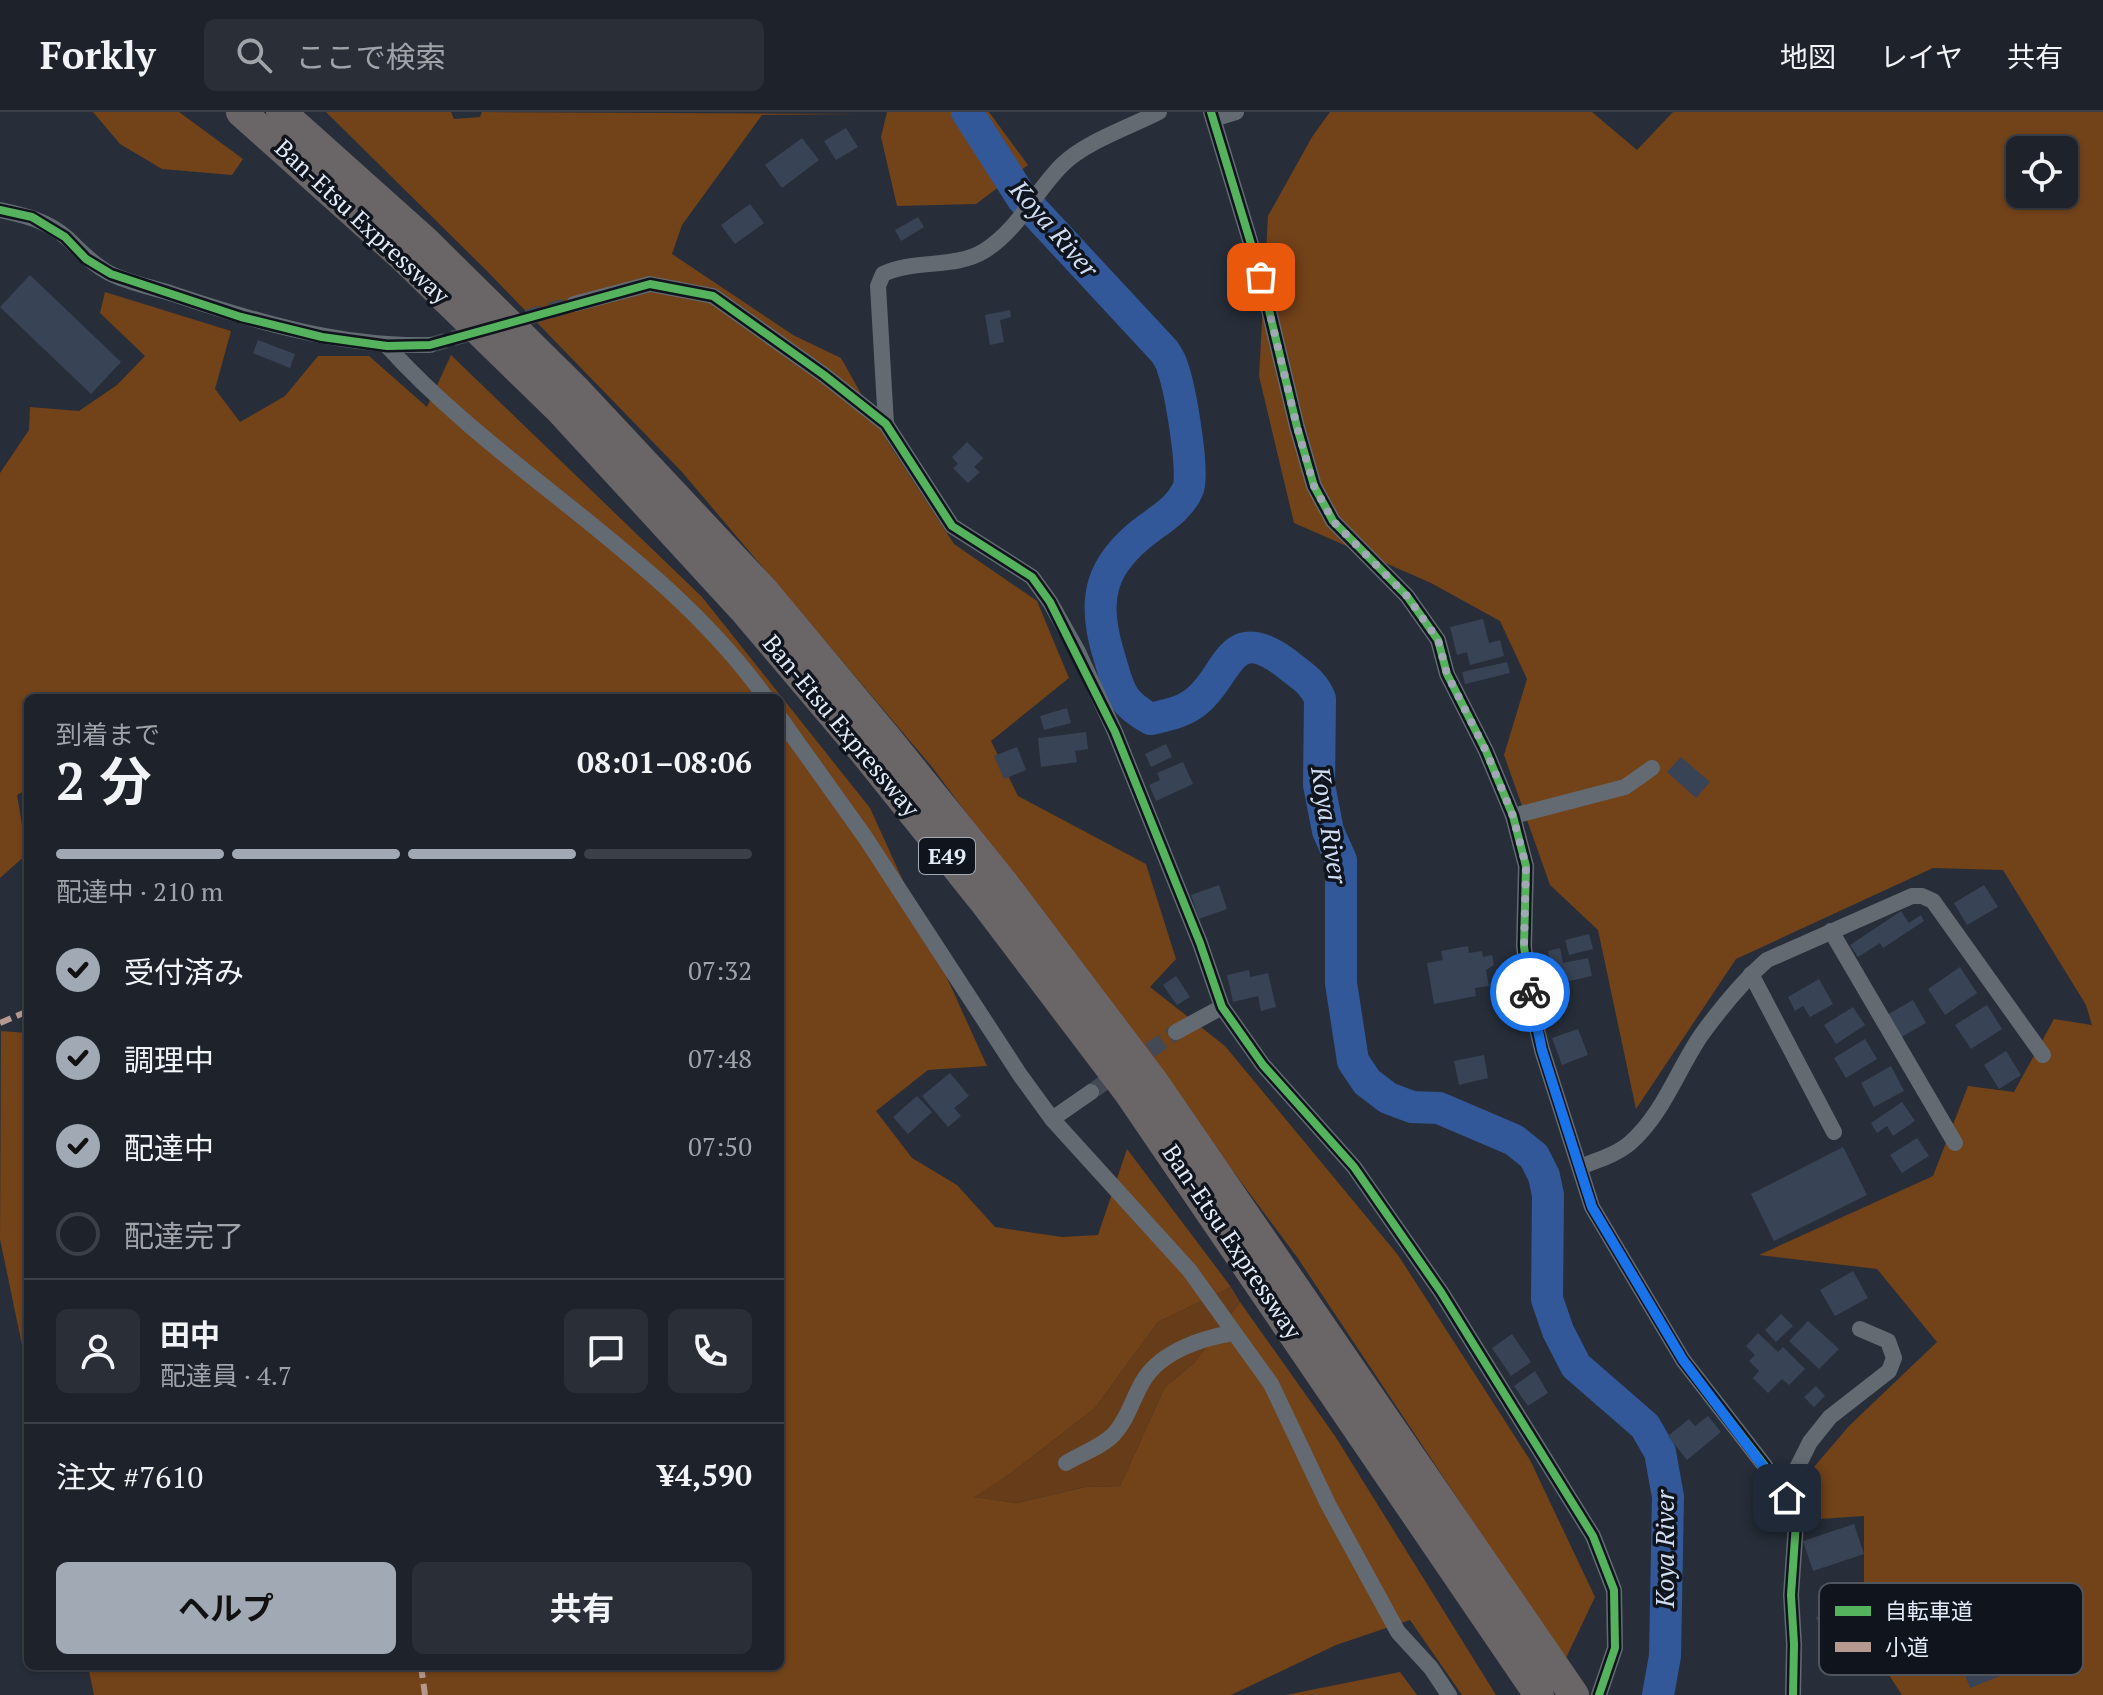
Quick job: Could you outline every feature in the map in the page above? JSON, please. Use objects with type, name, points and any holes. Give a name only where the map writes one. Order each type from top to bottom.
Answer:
[{"type":"highway","name":"Ban-Etsu Expressway","points":[[241,112],[403,257],[561,411],[744,610],[865,753],[982,899],[1129,1093],[1539,1695]]},
{"type":"highway","name":"Ban-Etsu Expressway","points":[[281,112],[425,241],[577,391],[765,592],[886,737],[1005,885],[1153,1081],[1574,1695]]},
{"type":"street","points":[[886,424],[878,286],[883,274],[897,268],[980,253],[1000,240],[1020,219],[1061,165],[1077,153],[1159,112]]},
{"type":"street","points":[[1236,112],[1212,115],[1261,277],[1314,486],[1333,521],[1407,596],[1438,640],[1447,674],[1486,751],[1513,816],[1526,866],[1524,946],[1531,1004],[1542,1050],[1592,1207],[1683,1360],[1784,1494],[1796,1523],[1791,1595],[1793,1695]]},
{"type":"street","points":[[0,210],[32,217],[65,237],[86,259],[111,274],[241,317],[322,337],[387,346],[430,345]]},
{"type":"street","points":[[574,304],[650,284],[713,296],[824,375],[886,424],[952,526],[1032,577],[1050,602],[1115,732],[1200,943],[1222,1007],[1263,1065],[1354,1167],[1441,1292],[1593,1536],[1614,1590],[1615,1648],[1599,1695]]},
{"type":"street","points":[[387,346],[413,375],[639,564],[711,629],[763,694]]},
{"type":"street","points":[[784,724],[865,837],[1052,1119],[1190,1271],[1271,1384],[1328,1504],[1398,1632],[1431,1668],[1449,1695]]},
{"type":"street","points":[[1513,816],[1625,787],[1652,768]]},
{"type":"street","points":[[1580,1167],[1618,1152],[1632,1141],[1669,1094],[1701,1036],[1751,974],[1767,960],[1912,896],[1933,901],[2043,1055]]},
{"type":"street","points":[[1831,931],[1955,1143]]},
{"type":"street","points":[[1751,974],[1834,1132]]},
{"type":"street","points":[[1176,1032],[1222,1007]]},
{"type":"street","points":[[1052,1119],[1091,1092]]},
{"type":"street","points":[[1784,1494],[1810,1442],[1830,1417],[1889,1371],[1894,1358],[1888,1341],[1860,1329]]},
{"type":"street","points":[[1066,1463],[1113,1436],[1126,1418],[1145,1378],[1166,1357],[1210,1337],[1233,1333]]},
{"type":"shaded area","points":[[93,112],[179,112],[243,159],[232,175],[162,169],[120,144]]},
{"type":"shaded area","points":[[326,112],[451,112],[454,119],[480,117],[482,112],[860,114],[762,115],[682,225],[672,254],[793,335],[841,358],[889,444],[954,544],[1037,601],[1069,678],[991,741],[1018,796],[1146,864],[1176,959],[1150,987],[1225,1046],[1398,1255],[1530,1460],[1595,1597],[1565,1660],[1297,1257],[932,767],[682,472],[486,270]]},
{"type":"shaded area","points":[[887,112],[989,112],[1028,165],[976,204],[897,206],[881,137]]},
{"type":"shaded area","points":[[1330,112],[1592,112],[1637,150],[1673,112],[2103,112],[2103,1695],[1902,1695],[1889,1675],[2083,1675],[2083,1583],[1864,1583],[1864,1516],[1819,1519],[1804,1497],[1814,1467],[1849,1426],[1937,1342],[1877,1269],[1759,1255],[1933,1176],[1968,1086],[2014,1092],[2054,1019],[2092,1025],[2086,1005],[2003,870],[1933,868],[1736,959],[1636,1109],[1598,930],[1550,885],[1504,755],[1527,679],[1500,621],[1431,583],[1294,523],[1259,376],[1268,216],[1312,137]]},
{"type":"shaded area","points":[[105,292],[231,331],[215,389],[240,422],[285,396],[318,356],[369,356],[427,407],[451,355],[702,597],[779,694],[24,694],[24,791],[17,795],[24,857],[0,878],[0,473],[29,430],[30,407],[79,411],[117,385],[145,356],[100,313]]},
{"type":"shaded area","points":[[784,700],[870,808],[987,1066],[928,1070],[876,1111],[912,1158],[957,1185],[995,1227],[1062,1237],[1098,1235],[1127,1149],[1231,1287],[1158,1322],[1095,1408],[1011,1473],[974,1497],[1017,1503],[1085,1487],[1120,1486],[1165,1387],[1194,1363],[1240,1302],[1335,1436],[1496,1695],[1462,1695],[1410,1620],[1336,1645],[1231,1695],[94,1695],[89,1670],[784,1670]]},
{"type":"shaded area","points":[[1,1031],[24,1033],[24,1355],[0,1239]]},
{"type":"shaded area","points":[[1231,1287],[1240,1302],[1194,1363],[1165,1387],[1120,1486],[1085,1487],[1017,1503],[973,1497],[1011,1473],[1095,1408],[1158,1322]]},
{"type":"shaded area","points":[[1400,1672],[1417,1695],[1286,1695]]},
{"type":"building","points":[[846,128],[858,147],[836,160],[824,141]]},
{"type":"building","points":[[802,138],[819,160],[782,188],[765,165]]},
{"type":"building","points":[[750,204],[764,223],[735,244],[721,225]]},
{"type":"building","points":[[918,217],[924,227],[901,241],[895,230]]},
{"type":"building","points":[[30,275],[121,362],[91,394],[0,307]]},
{"type":"building","points":[[1010,310],[1011,317],[1000,320],[1004,342],[990,345],[985,315]]},
{"type":"building","points":[[258,340],[295,354],[290,368],[253,353]]},
{"type":"building","points":[[967,442],[983,458],[974,467],[980,472],[968,483],[953,468],[958,464],[952,457]]},
{"type":"building","points":[[1483,619],[1489,643],[1500,640],[1504,656],[1470,665],[1467,652],[1457,655],[1450,627]]},
{"type":"building","points":[[1507,662],[1510,673],[1465,684],[1462,672]]},
{"type":"building","points":[[1067,708],[1071,723],[1044,730],[1040,716]]},
{"type":"building","points":[[1086,732],[1088,749],[1075,751],[1077,762],[1041,767],[1038,738]]},
{"type":"building","points":[[1166,744],[1172,757],[1151,767],[1145,754]]},
{"type":"building","points":[[1017,747],[1026,770],[1004,779],[994,756]]},
{"type":"building","points":[[1681,757],[1710,782],[1696,798],[1667,772]]},
{"type":"building","points":[[1183,762],[1193,784],[1156,801],[1149,785],[1160,780],[1157,773]]},
{"type":"building","points":[[1219,885],[1227,909],[1199,919],[1191,895]]},
{"type":"building","points":[[1984,885],[1998,907],[1967,925],[1954,903]]},
{"type":"building","points":[[1901,911],[1909,923],[1921,915],[1924,921],[1883,948],[1880,943],[1858,957],[1850,945]]},
{"type":"building","points":[[1589,934],[1593,949],[1569,955],[1565,940]]},
{"type":"building","points":[[1468,946],[1469,953],[1482,951],[1483,957],[1492,955],[1494,965],[1486,970],[1489,986],[1475,988],[1476,996],[1434,1004],[1427,963],[1443,960],[1441,951]]},
{"type":"building","points":[[1560,948],[1563,963],[1588,958],[1592,976],[1543,987],[1539,967],[1551,964],[1548,951]]},
{"type":"building","points":[[1960,967],[1977,993],[1945,1015],[1928,989]]},
{"type":"building","points":[[1249,970],[1250,977],[1268,973],[1276,1007],[1261,1011],[1258,996],[1233,1002],[1227,975]]},
{"type":"building","points":[[1176,976],[1190,997],[1177,1005],[1163,985]]},
{"type":"building","points":[[1819,979],[1833,1004],[1810,1017],[1803,1006],[1795,1011],[1788,997]]},
{"type":"building","points":[[1913,1000],[1926,1023],[1898,1039],[1885,1016]]},
{"type":"building","points":[[1987,1005],[2002,1029],[1971,1049],[1955,1025]]},
{"type":"building","points":[[1853,1007],[1865,1025],[1836,1044],[1824,1025]]},
{"type":"building","points":[[1578,1029],[1588,1055],[1562,1065],[1552,1038]]},
{"type":"building","points":[[1865,1039],[1877,1059],[1846,1078],[1834,1058]]},
{"type":"building","points":[[2006,1051],[2021,1075],[1999,1089],[1984,1065]]},
{"type":"building","points":[[1484,1055],[1488,1078],[1459,1085],[1454,1061]]},
{"type":"building","points":[[1891,1066],[1904,1091],[1874,1107],[1861,1083]]},
{"type":"building","points":[[950,1073],[969,1096],[954,1108],[961,1116],[948,1127],[922,1096]]},
{"type":"building","points":[[917,1096],[932,1112],[908,1134],[893,1117]]},
{"type":"building","points":[[1902,1102],[1915,1121],[1893,1136],[1887,1126],[1877,1133],[1871,1123]]},
{"type":"building","points":[[1917,1138],[1929,1156],[1902,1173],[1890,1155]]},
{"type":"building","points":[[1843,1147],[1867,1195],[1774,1241],[1751,1194]]},
{"type":"building","points":[[1853,1271],[1868,1298],[1835,1316],[1820,1290]]},
{"type":"building","points":[[1781,1314],[1793,1326],[1776,1342],[1765,1330]]},
{"type":"building","points":[[1808,1321],[1839,1349],[1819,1369],[1789,1341]]},
{"type":"building","points":[[1758,1333],[1778,1352],[1783,1347],[1805,1369],[1789,1385],[1782,1379],[1768,1393],[1753,1378],[1759,1371],[1749,1361],[1755,1355],[1746,1346]]},
{"type":"building","points":[[1512,1334],[1531,1362],[1511,1376],[1492,1348]]},
{"type":"building","points":[[1535,1371],[1548,1393],[1528,1406],[1514,1386]]},
{"type":"building","points":[[1816,1386],[1825,1396],[1814,1407],[1804,1397]]},
{"type":"building","points":[[1708,1416],[1721,1432],[1687,1460],[1668,1436],[1689,1419],[1695,1426]]},
{"type":"building","points":[[1854,1524],[1864,1554],[1813,1571],[1803,1541]]},
{"type":"building","points":[[1965,1675],[2002,1675],[1970,1688]]},
{"type":"waterway","name":"Koya River","points":[[967,112],[1022,198],[1165,352],[1176,379],[1188,449],[1188,489],[1166,516],[1132,541],[1120,555],[1110,569],[1101,600],[1104,636],[1122,694],[1132,707],[1151,719],[1175,713],[1197,701],[1233,656],[1242,649],[1253,647],[1268,652],[1310,683],[1320,699],[1319,785],[1328,831],[1341,860],[1341,983],[1353,1061],[1367,1082],[1388,1098],[1412,1107],[1439,1108],[1514,1140],[1534,1156],[1544,1176],[1548,1195],[1547,1299],[1558,1331],[1576,1366],[1645,1426],[1660,1452],[1668,1497],[1665,1656],[1658,1695]]},
{"type":"tunnel","points":[[504,324],[574,304]]},
{"type":"tunnel","points":[[430,345],[482,330]]},
{"type":"tunnel","points":[[1091,1092],[1176,1032]]},
{"type":"marked path","points":[[0,1023],[24,1013]]},
{"type":"marked path","points":[[422,1670],[425,1695]]},
{"type":"cycle path","points":[[1211,112],[1261,277],[1314,486],[1333,521],[1407,596],[1438,640],[1447,674],[1486,751],[1513,816],[1526,866],[1524,946],[1531,1004],[1542,1050],[1592,1207],[1683,1360],[1787,1498],[1796,1523],[1791,1595],[1793,1695]]},
{"type":"cycle path","points":[[0,210],[32,217],[65,237],[86,259],[111,274],[241,317],[322,337],[387,346],[430,345],[650,284],[713,296],[824,375],[886,424],[952,526],[1032,577],[1050,602],[1115,732],[1200,943],[1222,1007],[1263,1065],[1354,1167],[1441,1292],[1593,1536],[1614,1590],[1615,1648],[1599,1695]]},
{"type":"way so far","points":[[1261,277],[1314,486],[1333,521],[1407,596],[1438,640],[1447,674],[1486,751],[1513,816],[1526,866],[1524,946],[1530,992]]},
{"type":"route","points":[[1530,992],[1542,1050],[1592,1207],[1683,1360],[1787,1498]]}]
